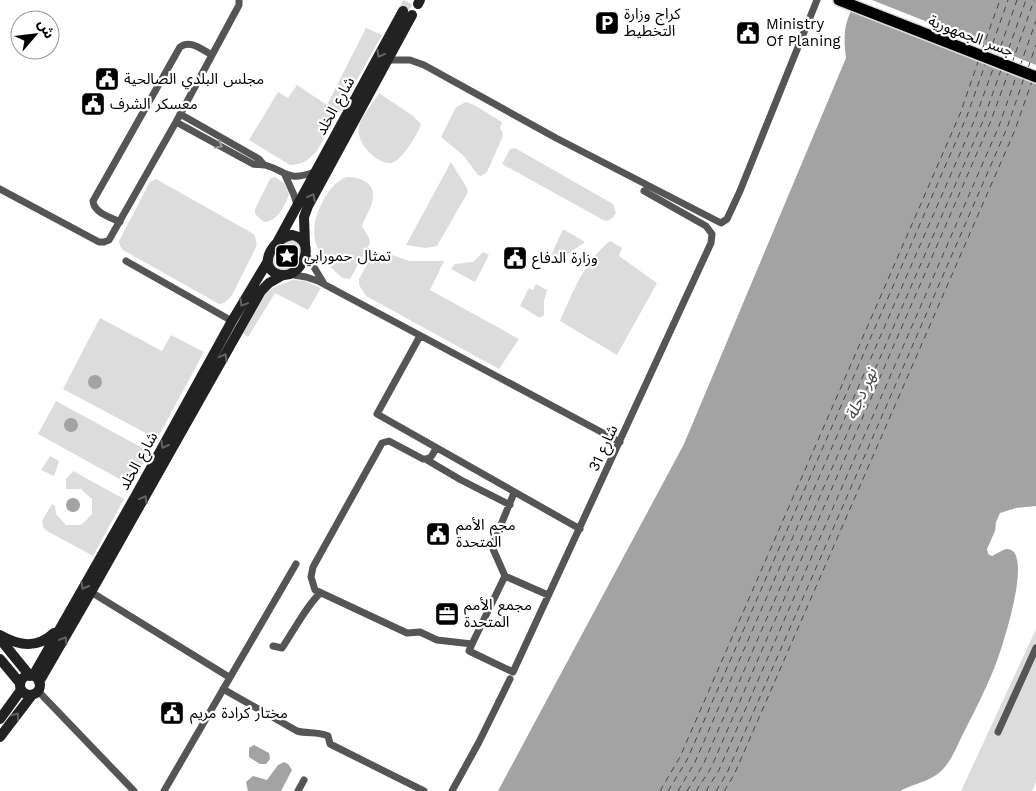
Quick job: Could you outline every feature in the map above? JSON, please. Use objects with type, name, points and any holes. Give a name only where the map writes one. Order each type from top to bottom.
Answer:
[{"type":"main road","name":"جسر الجمهورية","points":[[839,0],[1036,77]]},
{"type":"main road","name":"جسر الجمهورية","points":[[857,0],[1036,70]]},
{"type":"main road","name":"شارع الخلد","points":[[278,241],[315,172],[343,133],[387,60],[408,13],[343,133],[308,206],[304,217],[305,250]]},
{"type":"main road","points":[[287,236],[301,238],[305,250],[298,268],[285,275],[273,272],[269,266],[268,261],[271,249],[278,241],[287,236]]},
{"type":"main road","name":"شارع الخلد","points":[[34,686],[58,629],[135,497],[232,321],[268,261]]},
{"type":"main road","name":"شارع الخلد","points":[[0,737],[34,686],[91,592],[260,291],[269,283],[285,275]]},
{"type":"main road","points":[[0,635],[17,643],[34,645],[50,638],[58,629]]},
{"type":"main road","points":[[0,639],[34,686]]},
{"type":"main road","points":[[0,659],[26,694],[34,686]]},
{"type":"main road","points":[[0,719],[21,687],[24,678],[34,686]]},
{"type":"street","points":[[0,189],[99,242],[109,240],[176,122],[239,5],[239,0]]},
{"type":"street","points":[[387,60],[410,60],[424,65],[556,138],[719,223],[727,219],[740,191],[817,0]]},
{"type":"street","points":[[120,222],[95,208],[93,201],[180,47],[184,44],[190,44],[212,55]]},
{"type":"street","points":[[180,114],[259,159],[263,164]]},
{"type":"street","points":[[176,122],[253,164],[263,164],[294,177],[315,172]]},
{"type":"street","points":[[286,175],[297,206]]},
{"type":"street","name":"شارع 31","points":[[452,791],[512,675],[711,243],[712,234],[706,226],[644,191]]},
{"type":"street","points":[[305,250],[318,276],[329,287]]},
{"type":"street","points":[[126,261],[232,321]]},
{"type":"street","points":[[285,275],[313,278],[620,442]]},
{"type":"street","points":[[420,336],[377,414],[580,529]]},
{"type":"street","points":[[472,644],[437,640],[420,632],[407,633],[321,593],[315,590],[311,578],[312,567],[382,443],[389,440],[510,505]]},
{"type":"street","points":[[427,460],[431,458],[436,448]]},
{"type":"street","points":[[514,493],[493,544],[493,549],[505,576],[548,595]]},
{"type":"street","points":[[164,791],[296,564]]},
{"type":"street","points":[[505,576],[469,651],[512,675]]},
{"type":"street","points":[[91,592],[229,677]]},
{"type":"street","points":[[273,646],[282,648],[316,596],[321,593]]},
{"type":"street","points":[[998,732],[1036,648]]},
{"type":"street","points":[[34,686],[128,791]]},
{"type":"street","points":[[34,686],[134,791]]},
{"type":"street","points":[[222,689],[297,731],[304,733],[321,732],[328,736],[330,744],[424,791]]},
{"type":"street","points":[[298,791],[304,780]]},
{"type":"shaded area","points":[[366,28],[382,35],[314,154],[301,163],[290,165],[249,140],[278,92],[288,98],[297,85],[327,105]]},
{"type":"shaded area","points":[[379,93],[413,116],[421,124],[404,153],[391,163],[379,160],[373,156],[360,139],[359,126]]},
{"type":"shaded area","points":[[466,102],[502,122],[500,128],[503,133],[502,138],[487,172],[481,176],[478,175],[464,156],[441,137],[456,107]]},
{"type":"shaded area","points":[[515,148],[613,204],[616,213],[610,220],[605,221],[502,164],[510,149]]},
{"type":"shaded area","points":[[451,162],[468,192],[437,246],[426,248],[406,245]]},
{"type":"shaded area","points":[[275,177],[284,183],[289,194],[277,216],[264,222],[255,214],[255,209],[270,179]]},
{"type":"shaded area","points":[[347,177],[357,178],[366,182],[371,186],[373,192],[372,203],[362,226],[370,243],[350,279],[343,278],[326,262],[316,244],[314,234],[318,213],[325,197],[336,183]]},
{"type":"shaded area","points":[[156,179],[255,236],[257,245],[231,297],[224,303],[219,304],[123,250],[120,246],[119,241],[150,182]]},
{"type":"shaded area","points":[[563,229],[585,242],[560,260],[551,256]]},
{"type":"shaded area","points":[[291,239],[300,243],[302,255],[294,268],[279,271],[272,264],[274,250]]},
{"type":"shaded area","points":[[610,241],[622,248],[619,256],[657,283],[617,355],[560,321],[586,268]]},
{"type":"shaded area","points":[[483,252],[489,255],[475,282],[451,269],[455,264],[473,262]]},
{"type":"shaded area","points":[[387,253],[409,261],[444,261],[430,290],[519,339],[499,369],[366,296],[359,285],[359,279],[373,254]]},
{"type":"shaded area","points":[[292,280],[305,281],[321,288],[308,310],[275,293],[248,337],[243,333],[266,293]]},
{"type":"shaded area","points":[[536,284],[547,290],[544,301],[544,315],[540,318],[520,306],[529,288],[533,290]]},
{"type":"shaded area","points":[[100,318],[162,351],[171,335],[204,352],[157,439],[63,389]]},
{"type":"shaded area","points":[[56,401],[150,452],[137,475],[123,481],[38,434]]},
{"type":"shaded area","points":[[50,456],[59,461],[54,476],[41,470]]},
{"type":"shaded area","points":[[73,471],[124,499],[93,556],[43,527],[42,521],[52,504],[55,506],[56,514],[66,525],[81,525],[92,514],[92,499],[81,489],[66,489],[66,479]]},
{"type":"shaded area","points":[[1036,629],[1036,782],[1032,791],[961,791]]},
{"type":"water","name":"نهر دجلة","points":[[857,0],[1036,0],[1036,506],[1016,508],[1000,513],[987,549],[988,554],[992,556],[1006,549],[1014,553],[1018,563],[1018,579],[1005,635],[985,689],[954,753],[944,768],[935,776],[900,791],[498,791],[684,444],[846,58],[847,21]]},
{"type":"water","points":[[95,375],[100,377],[102,382],[100,387],[95,389],[90,387],[88,382],[90,377]]},
{"type":"water","points":[[71,418],[76,420],[78,425],[76,430],[71,432],[66,430],[64,425],[66,420]]},
{"type":"water","points":[[73,498],[78,500],[80,505],[78,510],[73,512],[68,510],[66,505],[68,500]]},
{"type":"water","points":[[254,745],[269,753],[270,759],[266,764],[260,764],[249,757],[249,748]]},
{"type":"water","points":[[284,762],[292,770],[281,791],[248,791],[246,782],[253,776],[267,780],[278,765]]},
{"type":"pier","points":[[854,0],[872,0],[1036,65],[1036,84],[848,10]]},
{"type":"ferry route","points":[[982,50],[1000,0]]},
{"type":"ferry route","points":[[989,54],[1008,0]]},
{"type":"ferry route","points":[[997,57],[1017,0]]},
{"type":"ferry route","points":[[1005,59],[1026,0]]},
{"type":"ferry route","points":[[1012,63],[1034,0]]},
{"type":"ferry route","points":[[1020,66],[1036,21]]},
{"type":"ferry route","points":[[1028,68],[1036,45]]},
{"type":"ferry route","points":[[660,791],[680,757],[960,114],[979,59]]},
{"type":"ferry route","points":[[668,791],[687,760],[967,116],[986,62]]},
{"type":"ferry route","points":[[678,791],[695,762],[975,119],[994,66]]},
{"type":"ferry route","points":[[687,791],[703,765],[983,121],[1001,70]]},
{"type":"ferry route","points":[[696,791],[711,768],[990,123],[1009,71]]},
{"type":"ferry route","points":[[706,791],[719,770],[999,126],[1017,74]]},
{"type":"ferry route","points":[[716,791],[727,773],[1007,128],[1024,78]]},
{"type":"ferry route","points":[[724,791],[734,775],[1015,130],[1032,81]]},
{"type":"tunnel","points":[[403,11],[409,0]]},
{"type":"place","name":"كراج وزارة التخطيط","points":[[607,23]]},
{"type":"place","name":"Ministry Of Planing","points":[[748,33]]},
{"type":"place","name":"مجلس البلدي الصالحية","points":[[107,79]]},
{"type":"place","name":"معسكر الشرف","points":[[93,104]]},
{"type":"place","name":"تمثال حمورابي","points":[[287,256]]},
{"type":"place","name":"وزارة الدفاع","points":[[515,258]]},
{"type":"place","name":"مجم الأمم المتحدة","points":[[438,534]]},
{"type":"place","name":"مجمع الأمم المتحدة","points":[[447,614]]},
{"type":"place","name":"مختار كرادة مريم","points":[[172,713]]}]
